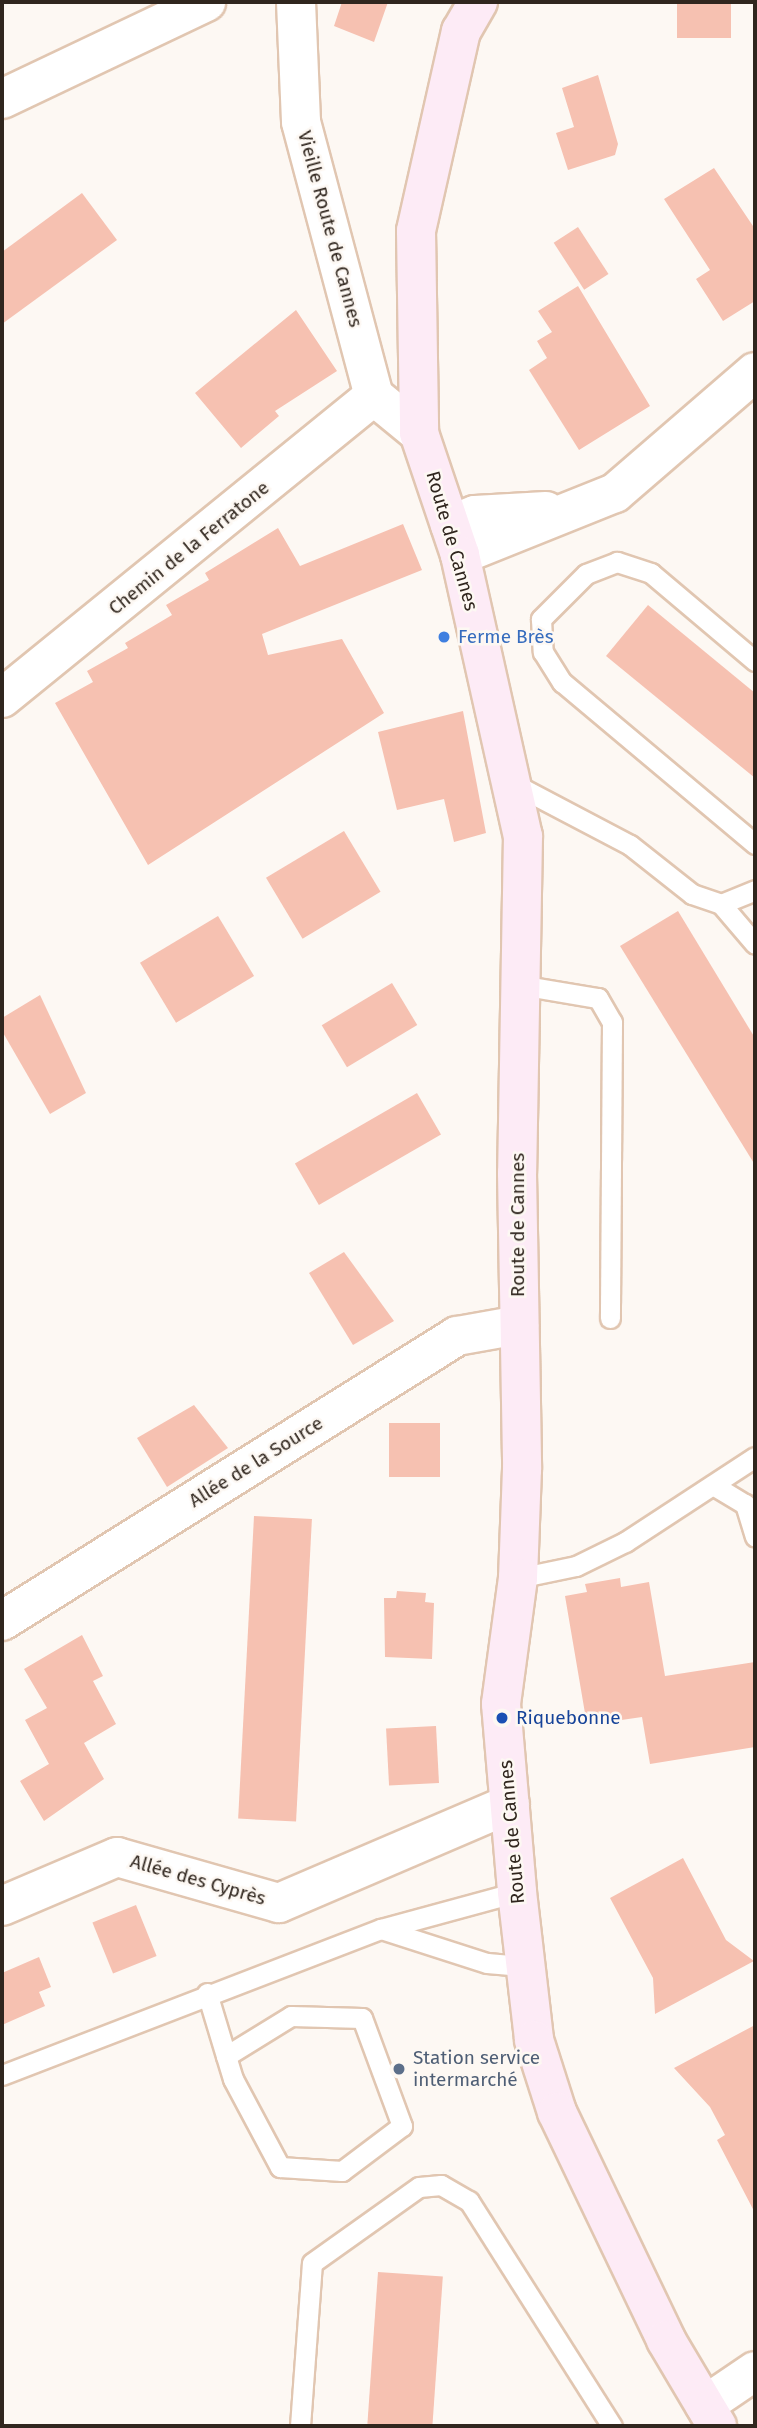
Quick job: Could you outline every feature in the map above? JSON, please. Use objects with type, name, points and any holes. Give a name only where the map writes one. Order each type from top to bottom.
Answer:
[{"type":"main road","name":"Route de Cannes","points":[[478,2],[461,31],[416,231],[419,433],[455,540],[523,836],[518,1578],[501,1703],[517,1892],[534,2040],[557,2112],[666,2340],[711,2415]]},
{"type":"street","points":[[2,99],[206,2]]},
{"type":"street","name":"Vieille Route de Cannes","points":[[296,2],[301,122],[374,396]]},
{"type":"street","points":[[455,540],[475,515],[576,509],[615,493],[755,372]]},
{"type":"street","points":[[374,396],[419,433]]},
{"type":"street","name":"Chemin de la Ferratone","points":[[2,698],[374,396]]},
{"type":"street","name":"Allée de la Source","points":[[2,1621],[457,1336],[519,1325]]},
{"type":"street","name":"Allée des Cyprès","points":[[2,1906],[117,1857],[279,1903],[510,1804]]},
{"type":"street","points":[[711,2415],[755,2371]]},
{"type":"lane","points":[[755,661],[651,573],[617,562],[586,573],[541,619],[544,653],[562,682],[755,844]]},
{"type":"lane","points":[[511,783],[630,845],[692,894],[722,904],[755,944]]},
{"type":"lane","points":[[722,904],[755,890]]},
{"type":"lane","points":[[520,985],[598,998],[612,1022],[610,1318]]},
{"type":"lane","points":[[518,1578],[576,1566],[755,1457]]},
{"type":"lane","points":[[713,1485],[745,1504],[755,1536]]},
{"type":"lane","points":[[2,2075],[207,1993],[381,1928],[517,1892]]},
{"type":"lane","points":[[381,1928],[487,1963],[525,1966]]},
{"type":"lane","points":[[207,1993],[226,2056],[279,2168],[342,2171],[402,2126],[362,2018],[291,2016],[226,2056]]},
{"type":"lane","points":[[300,2426],[312,2263],[419,2187],[441,2185],[469,2201],[612,2426]]},
{"type":"building","points":[[342,2],[388,2],[374,42],[334,26]]},
{"type":"building","points":[[677,2],[731,2],[731,38],[677,38]]},
{"type":"building","points":[[598,75],[618,144],[615,155],[568,170],[556,133],[574,127],[562,88]]},
{"type":"building","points":[[714,168],[755,229],[755,301],[723,321],[696,279],[710,270],[664,199]]},
{"type":"building","points":[[82,193],[117,240],[2,324],[2,252]]},
{"type":"building","points":[[578,227],[608,274],[584,290],[554,243]]},
{"type":"building","points":[[578,286],[650,406],[579,450],[529,370],[547,358],[537,341],[552,332],[538,311]]},
{"type":"building","points":[[296,310],[337,371],[275,411],[279,416],[241,448],[195,393]]},
{"type":"building","points":[[403,524],[422,570],[262,634],[268,655],[342,639],[384,713],[148,865],[55,703],[93,682],[87,671],[128,648],[125,643],[172,615],[166,605],[209,580],[205,573],[278,528],[300,566]]},
{"type":"building","points":[[648,605],[755,693],[755,778],[606,656]]},
{"type":"building","points":[[463,711],[486,833],[454,842],[444,799],[397,810],[378,732]]},
{"type":"building","points":[[344,831],[381,892],[303,939],[266,878]]},
{"type":"building","points":[[678,911],[755,1038],[755,1165],[620,946]]},
{"type":"building","points":[[218,916],[254,976],[176,1023],[140,963]]},
{"type":"building","points":[[392,983],[417,1025],[347,1067],[322,1025]]},
{"type":"building","points":[[40,995],[86,1093],[50,1114],[2,1031],[2,1018]]},
{"type":"building","points":[[417,1093],[441,1135],[319,1205],[295,1164]]},
{"type":"building","points":[[344,1252],[394,1321],[353,1345],[309,1273]]},
{"type":"building","points":[[194,1405],[228,1448],[167,1487],[137,1438]]},
{"type":"building","points":[[389,1423],[440,1423],[440,1477],[389,1477]]},
{"type":"building","points":[[254,1516],[312,1519],[296,1822],[238,1819]]},
{"type":"building","points":[[620,1578],[621,1587],[649,1582],[665,1676],[755,1662],[755,1747],[650,1764],[642,1717],[587,1725],[565,1596],[587,1592],[585,1584]]},
{"type":"building","points":[[397,1591],[426,1593],[425,1602],[434,1603],[432,1659],[385,1657],[384,1598],[396,1598]]},
{"type":"building","points":[[82,1635],[103,1676],[93,1681],[116,1724],[84,1743],[104,1779],[44,1821],[20,1781],[49,1764],[25,1720],[47,1708],[24,1669]]},
{"type":"building","points":[[436,1726],[439,1783],[389,1786],[386,1729]]},
{"type":"building","points":[[683,1858],[726,1940],[754,1961],[655,2014],[653,1978],[610,1898]]},
{"type":"building","points":[[136,1905],[157,1956],[113,1974],[92,1923]]},
{"type":"building","points":[[39,1957],[51,1987],[39,1992],[45,2006],[2,2025],[2,1973]]},
{"type":"building","points":[[755,2025],[755,2213],[717,2140],[725,2135],[710,2107],[674,2068]]},
{"type":"building","points":[[378,2272],[443,2277],[432,2426],[367,2424]]},
{"type":"place","name":"Ferme Brès","points":[[444,637]]},
{"type":"place","name":"Riquebonne","points":[[502,1718]]},
{"type":"place","name":"Station service intermarché","points":[[399,2069]]}]
